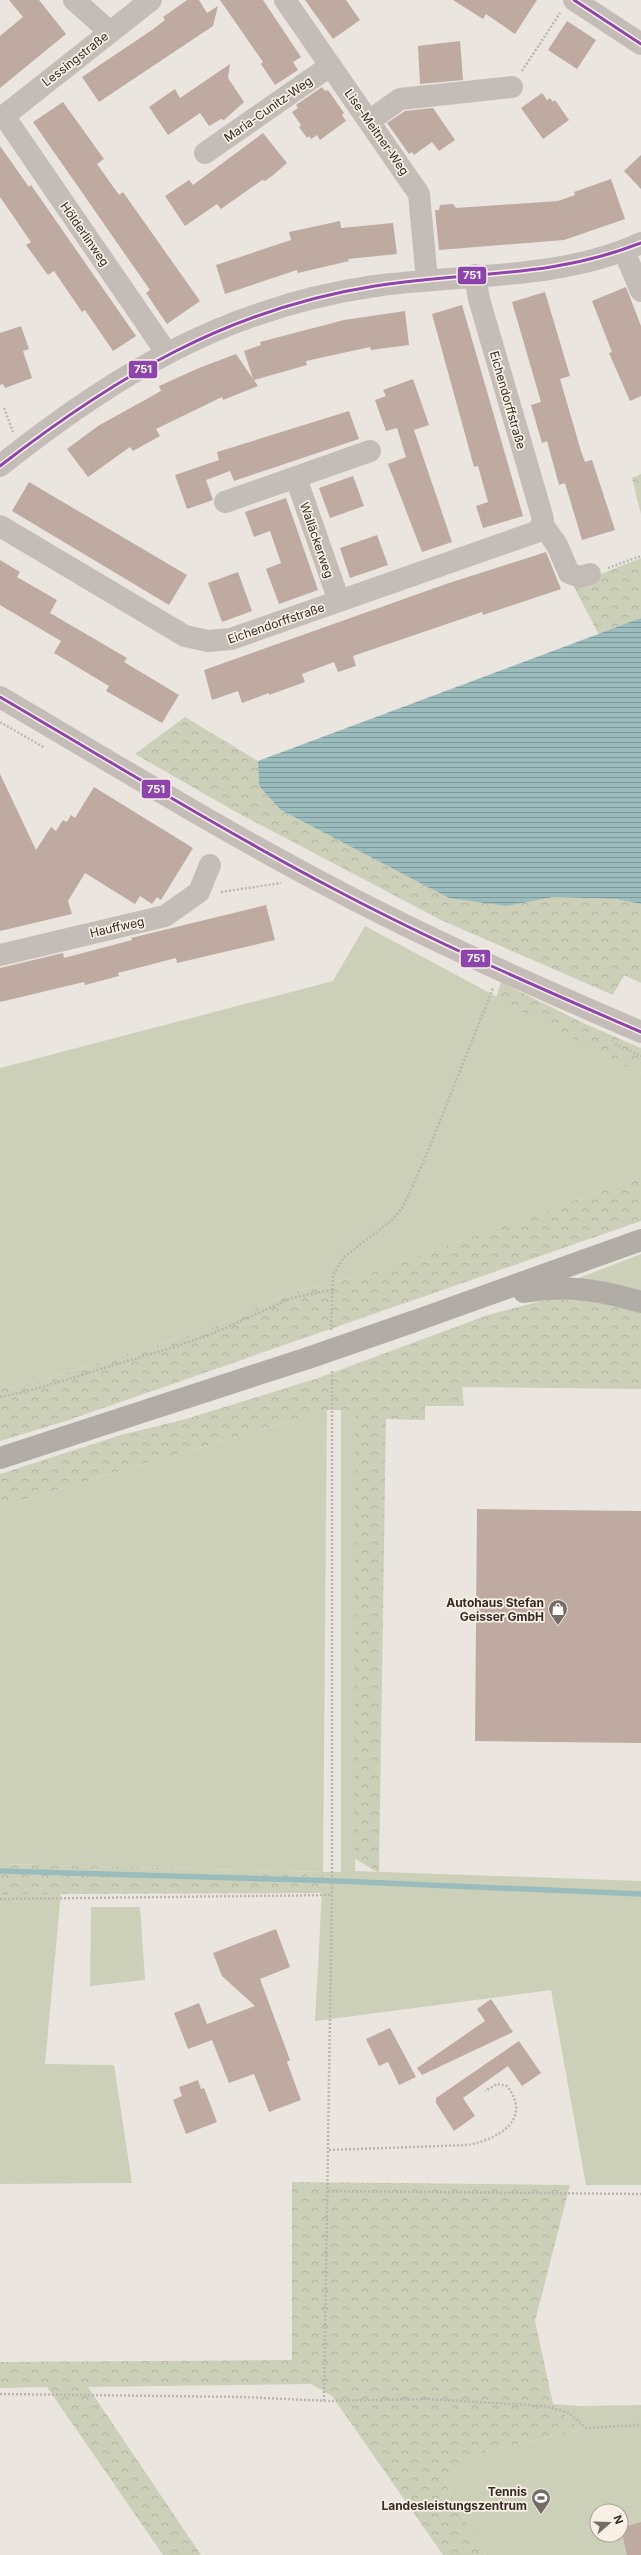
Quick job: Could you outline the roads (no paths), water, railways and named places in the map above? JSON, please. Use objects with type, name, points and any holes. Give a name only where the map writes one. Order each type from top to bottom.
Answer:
[{"type":"main road","points":[[0,1458],[308,1358],[641,1240]]},
{"type":"main road","points":[[471,1301],[547,1288],[599,1290],[641,1302]]},
{"type":"street","points":[[74,0],[110,32]]},
{"type":"street","name":"Lessingstraße","points":[[2,118],[151,0]]},
{"type":"street","name":"Lise-Meitner-Weg","points":[[284,0],[419,194],[427,280]]},
{"type":"street","points":[[568,6],[641,44]]},
{"type":"street","name":"Maria-Cunitz-Weg","points":[[205,153],[330,66]]},
{"type":"street","points":[[369,121],[400,99],[512,87]]},
{"type":"street","name":"Hölderlinweg","points":[[2,118],[166,352]]},
{"type":"street","points":[[0,466],[20,449],[90,399],[166,352],[230,324],[302,301],[354,289],[475,275],[560,268],[594,261],[632,247],[641,291]]},
{"type":"street","name":"Eichendorffstraße","points":[[475,275],[479,298],[542,517],[542,524],[557,545],[569,573],[580,577],[590,574]]},
{"type":"street","points":[[226,502],[370,451]]},
{"type":"street","name":"Walläckerweg","points":[[296,478],[339,601]]},
{"type":"street","name":"Eichendorffstraße","points":[[0,526],[184,636],[196,640],[208,641],[231,639],[533,533],[542,524]]},
{"type":"street","points":[[0,697],[230,832],[334,889],[499,971],[641,1032]]},
{"type":"street","name":"Hauffweg","points":[[0,955],[165,916],[199,892],[210,865]]},
{"type":"water","points":[[641,618],[641,904],[615,899],[554,897],[507,906],[449,898],[281,810],[259,786],[258,761]]},
{"type":"waterway","points":[[0,1871],[338,1881],[641,1894]]},
{"type":"place","name":"Autohaus Stefan Geisser GmbH","points":[[558,1626]]},
{"type":"place","name":"Tennis Landesleistungszentrum","points":[[541,2515]]}]
